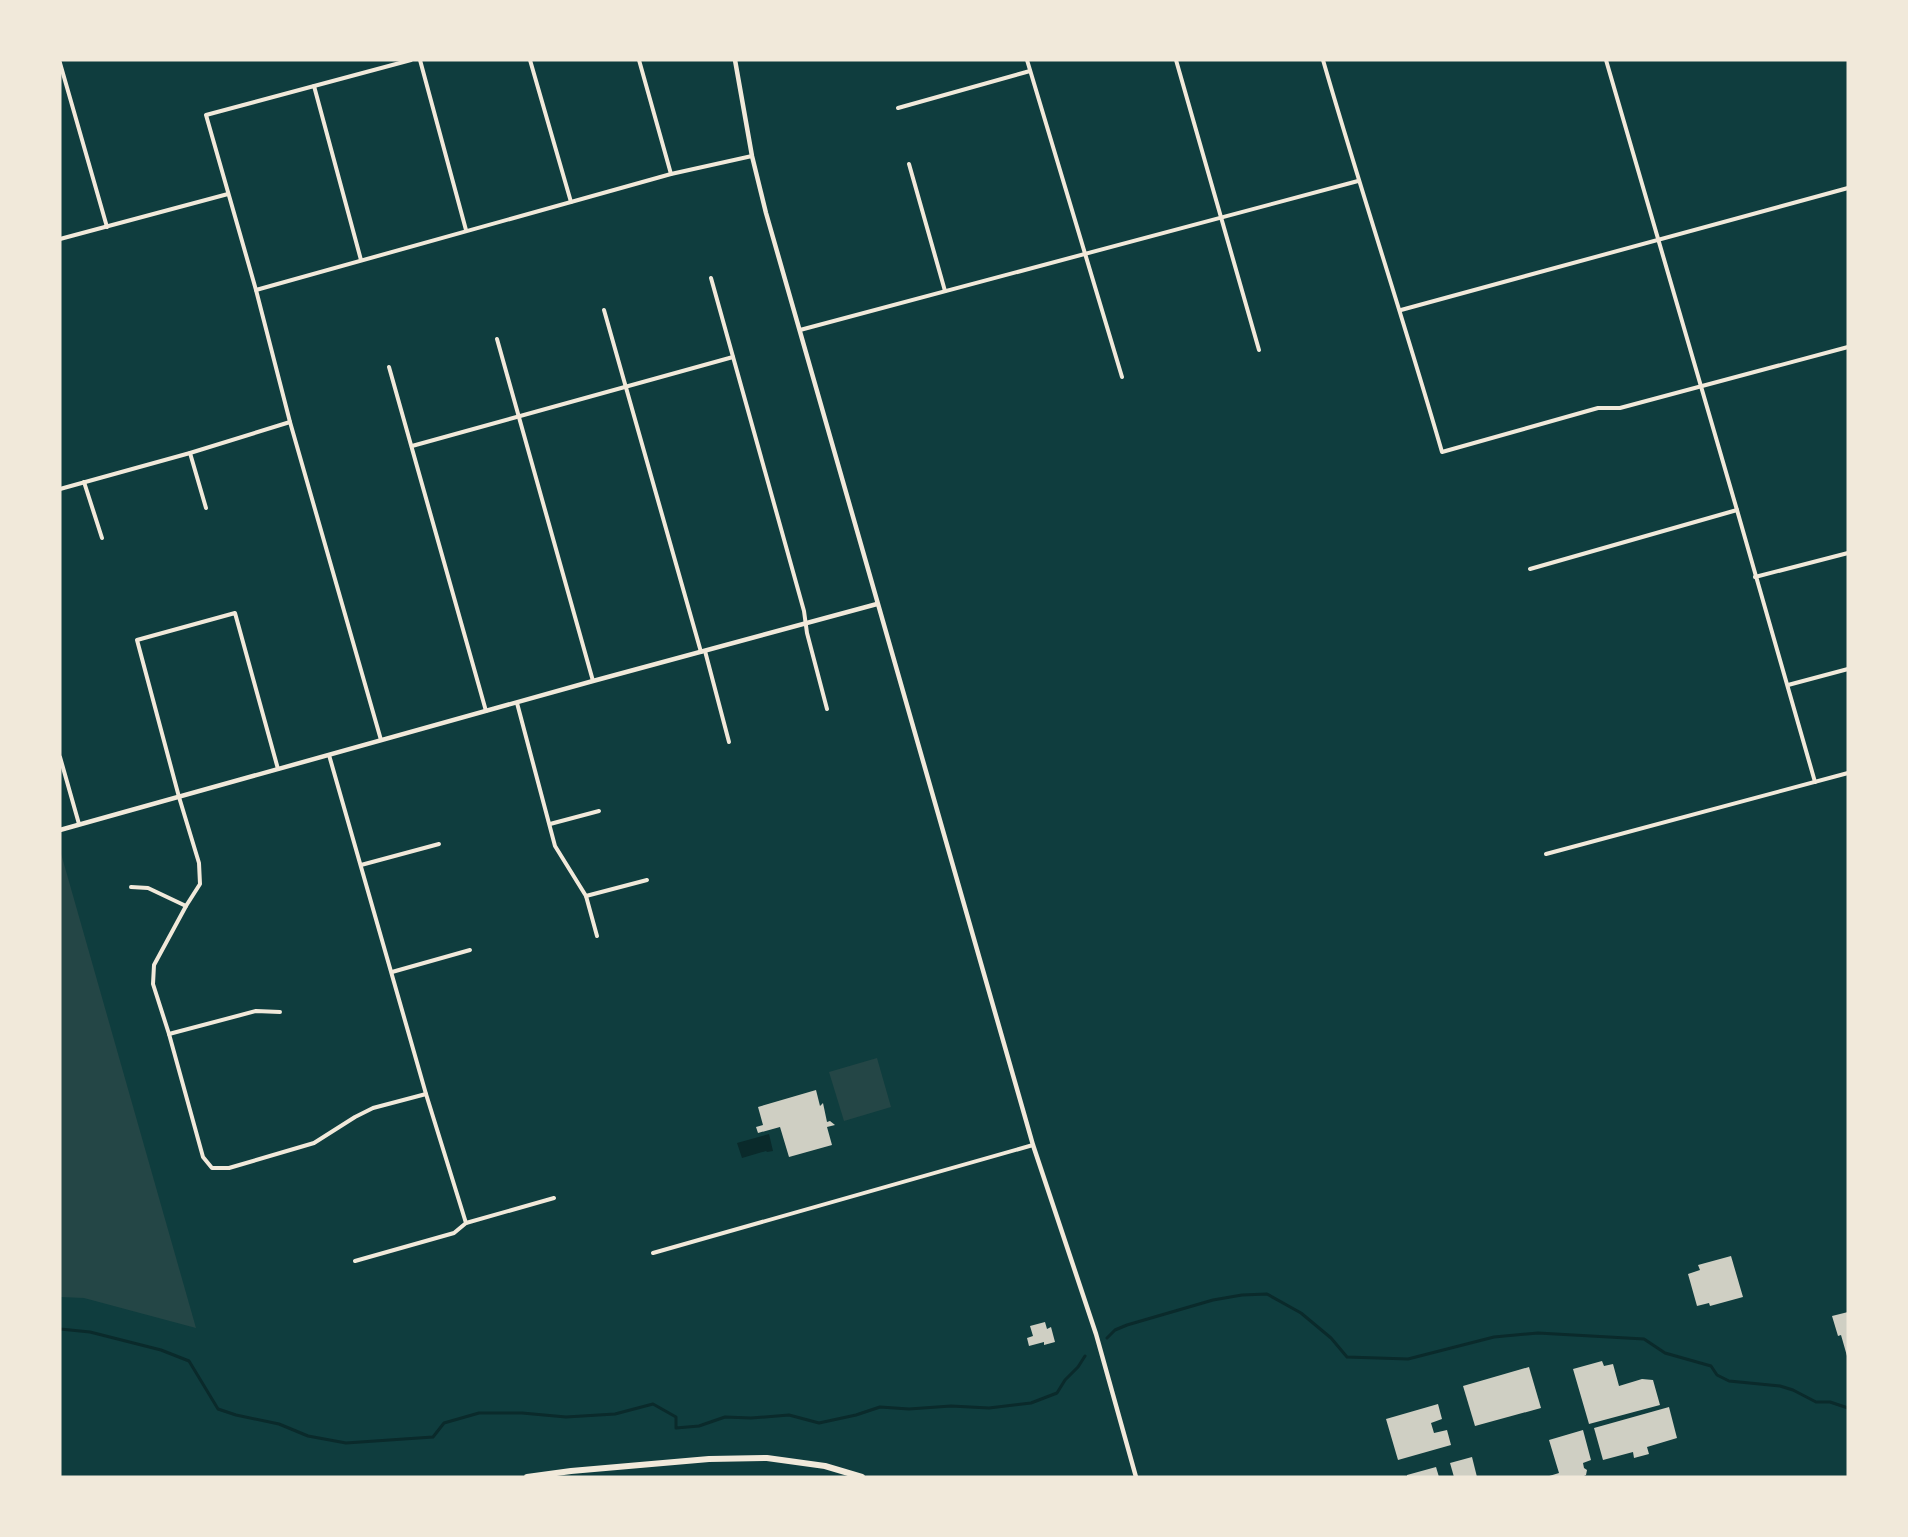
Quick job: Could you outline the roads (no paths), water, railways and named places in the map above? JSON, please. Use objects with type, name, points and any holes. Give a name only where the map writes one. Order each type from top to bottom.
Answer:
[{"type":"main road","points":[[527,1477],[709,1459],[767,1458],[825,1466],[862,1477]]},
{"type":"street","points":[[381,740],[290,422],[256,290],[206,115],[411,60]]},
{"type":"street","points":[[420,60],[466,230]]},
{"type":"street","points":[[530,60],[570,202]]},
{"type":"street","points":[[639,60],[671,174]]},
{"type":"street","points":[[735,60],[752,156],[766,213],[1032,1145],[1096,1334],[1137,1477]]},
{"type":"street","points":[[1027,60],[1122,376]]},
{"type":"street","points":[[1176,60],[1259,350]]},
{"type":"street","points":[[1323,60],[1358,181],[1401,310],[1442,452],[1598,408],[1620,408],[1848,347]]},
{"type":"street","points":[[1606,60],[1815,782]]},
{"type":"street","points":[[60,63],[107,227]]},
{"type":"street","points":[[898,108],[1030,71]]},
{"type":"street","points":[[314,86],[362,260]]},
{"type":"street","points":[[256,290],[671,174],[752,156]]},
{"type":"street","points":[[909,164],[945,291]]},
{"type":"street","points":[[800,330],[1358,181]]},
{"type":"street","points":[[1401,310],[1848,188]]},
{"type":"street","points":[[60,239],[228,194]]},
{"type":"street","points":[[711,278],[804,611],[807,633],[827,709]]},
{"type":"street","points":[[604,310],[729,742]]},
{"type":"street","points":[[497,339],[593,681]]},
{"type":"street","points":[[412,446],[733,357]]},
{"type":"street","points":[[390,367],[486,711]]},
{"type":"street","points":[[60,489],[290,422]]},
{"type":"street","points":[[190,453],[206,508]]},
{"type":"street","points":[[84,482],[102,538]]},
{"type":"street","points":[[1530,569],[1737,510]]},
{"type":"street","points":[[1755,577],[1848,553]]},
{"type":"street","points":[[60,830],[877,604]]},
{"type":"street","points":[[278,769],[235,613],[137,640],[199,863],[200,884],[154,965],[153,984],[203,1157],[212,1168],[229,1168],[314,1143],[373,1108],[426,1094]]},
{"type":"street","points":[[1788,684],[1848,669]]},
{"type":"street","points":[[517,703],[555,846],[586,896],[597,936]]},
{"type":"street","points":[[329,755],[426,1094],[466,1223]]},
{"type":"street","points":[[60,757],[79,824]]},
{"type":"street","points":[[1546,854],[1848,773]]},
{"type":"street","points":[[550,824],[599,811]]},
{"type":"street","points":[[361,865],[439,844]]},
{"type":"street","points":[[586,896],[647,880]]},
{"type":"street","points":[[131,887],[148,888],[186,906]]},
{"type":"street","points":[[392,972],[470,950]]},
{"type":"street","points":[[169,1034],[256,1011],[280,1012]]},
{"type":"street","points":[[653,1253],[1032,1145]]},
{"type":"street","points":[[355,1262],[454,1233],[466,1223],[554,1198]]},
{"type":"waterway","points":[[1107,1338],[1115,1330],[1127,1325],[1213,1300],[1267,1294],[1301,1313],[1331,1338],[1347,1357],[1408,1359],[1494,1337],[1538,1333],[1644,1339],[1665,1353],[1711,1366],[1717,1375],[1729,1381],[1780,1386],[1816,1402],[1830,1402],[1848,1408]]},
{"type":"waterway","points":[[60,1329],[90,1332],[161,1350],[189,1361],[218,1409],[279,1424],[308,1436],[346,1443],[433,1437],[444,1423],[479,1413],[522,1413],[566,1417],[615,1414],[653,1404],[676,1417],[676,1428],[699,1426],[725,1417],[751,1418],[789,1415],[819,1423],[880,1407],[989,1408],[1031,1403],[1057,1393],[1085,1356]]}]
